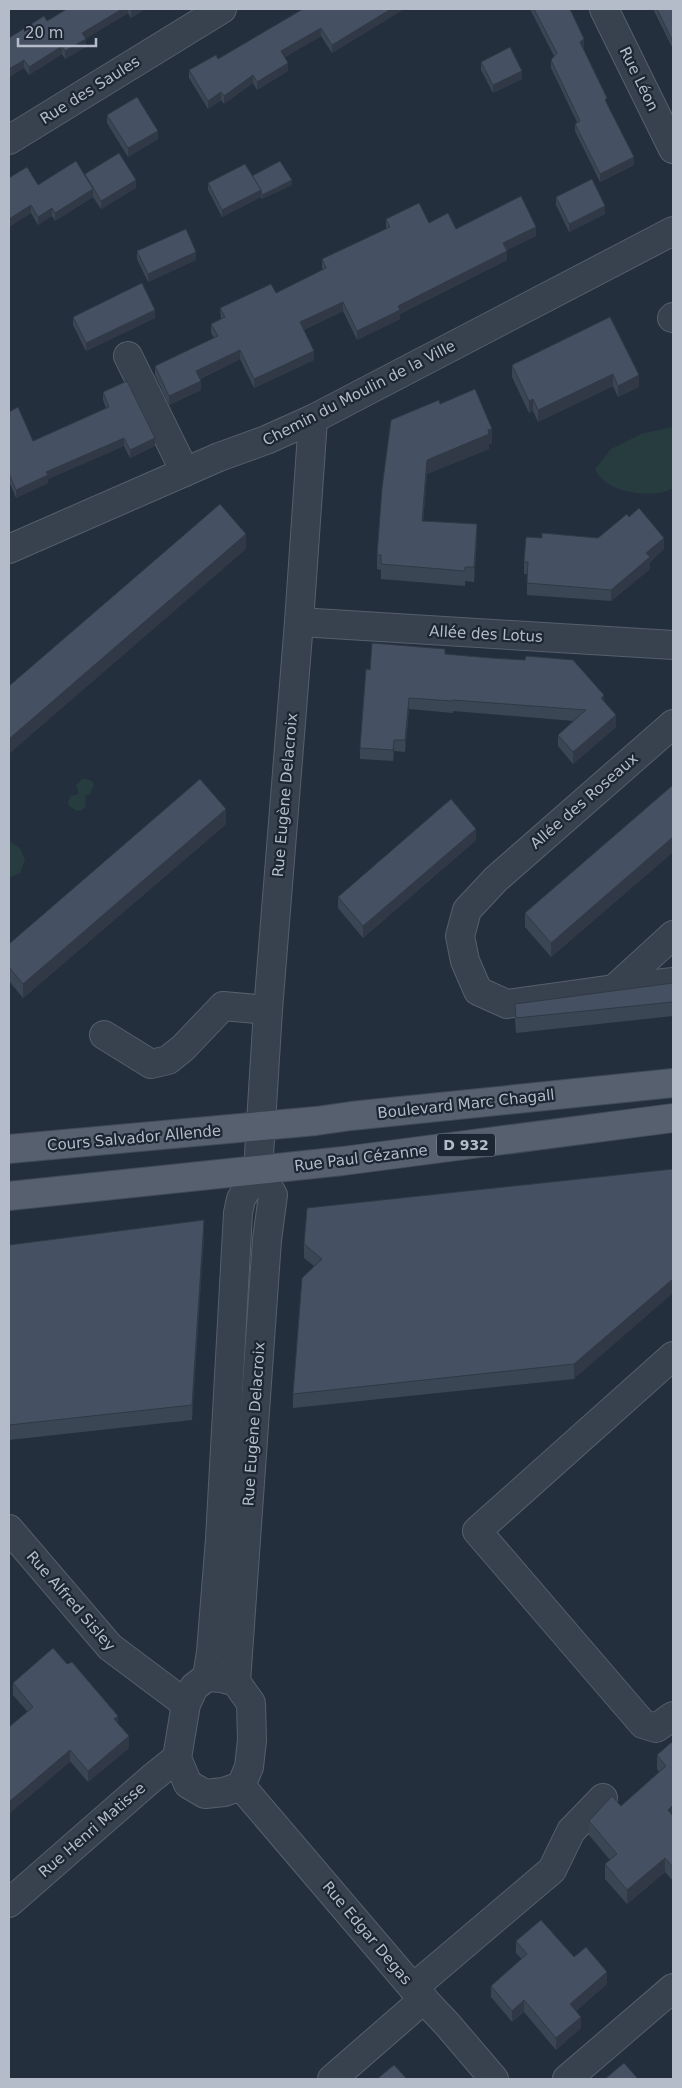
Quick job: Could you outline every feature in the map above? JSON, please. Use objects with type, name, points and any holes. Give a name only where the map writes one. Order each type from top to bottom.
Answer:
[{"type":"main road","name":"Boulevard Marc Chagall","points":[[260,1127],[673,1084]]},
{"type":"main road","name":"Rue Paul Cézanne","points":[[258,1171],[673,1118]]},
{"type":"main road","name":"Cours Salvador Allende","points":[[9,1149],[260,1127]]},
{"type":"main road","name":"D 932","points":[[9,1196],[258,1171]]},
{"type":"street","name":"Rue des Saules","points":[[9,140],[222,9]]},
{"type":"street","name":"Rue Léon","points":[[604,9],[673,149]]},
{"type":"street","name":"Chemin du Moulin de la Ville","points":[[9,549],[185,472],[314,419],[673,232]]},
{"type":"street","points":[[128,356],[185,472]]},
{"type":"street","name":"Rue Eugène Delacroix","points":[[207,1677],[211,1652],[220,1539],[238,1213],[241,1198],[258,1171],[268,1010],[314,419]]},
{"type":"street","name":"Allée des Lotus","points":[[299,622],[673,645]]},
{"type":"street","name":"Allée des Roseaux","points":[[673,724],[496,879],[467,910],[460,936],[465,961],[478,991],[507,1004],[673,982]]},
{"type":"street","points":[[614,989],[673,935]]},
{"type":"street","points":[[104,1035],[151,1064],[168,1060],[183,1048],[224,1006],[268,1010]]},
{"type":"street","name":"Rue Eugène Delacroix","points":[[236,1682],[267,1240],[272,1195],[258,1171]]},
{"type":"street","points":[[673,1356],[477,1531],[643,1724],[656,1728],[673,1716]]},
{"type":"street","name":"Rue Alfred Sisley","points":[[9,1529],[110,1647],[186,1704]]},
{"type":"street","points":[[207,1677],[222,1678],[236,1682],[251,1704],[249,1767],[241,1786],[224,1792],[205,1794],[188,1784],[177,1758],[186,1704],[194,1686],[207,1677]]},
{"type":"street","name":"Rue Henri Matisse","points":[[9,1903],[177,1758]]},
{"type":"street","name":"Rue Edgar Degas","points":[[241,1786],[418,1994],[494,2079]]},
{"type":"street","points":[[332,2079],[418,1994],[552,1870],[571,1831],[603,1798]]},
{"type":"street","points":[[567,2079],[673,1988]]},
{"type":"green space","points":[[673,427],[673,488],[664,492],[654,493],[630,492],[608,484],[595,469],[611,449],[641,434]]},
{"type":"green space","points":[[83,778],[92,781],[94,785],[90,794],[85,796],[86,806],[82,810],[77,811],[69,806],[68,801],[71,796],[79,794],[76,785]]},
{"type":"green space","points":[[9,841],[20,848],[25,860],[20,873],[9,878]]},
{"type":"building","points":[[67,9],[122,9],[82,33],[86,39],[65,51],[62,46],[29,67],[24,60],[9,69],[9,38],[44,16],[47,21]]},
{"type":"building","points":[[303,9],[391,9],[332,45],[321,28],[281,51],[288,63],[257,82],[253,75],[224,96],[221,92],[208,101],[189,70],[216,55],[218,59]]},
{"type":"building","points":[[534,9],[570,9],[584,39],[580,42],[607,98],[605,100],[634,157],[600,174],[575,124],[580,121],[551,60],[557,53]]},
{"type":"building","points":[[657,9],[673,9],[673,42]]},
{"type":"building","points":[[510,47],[522,71],[493,85],[481,62]]},
{"type":"building","points":[[137,97],[158,131],[128,148],[107,115]]},
{"type":"building","points":[[119,153],[136,180],[101,201],[85,174]]},
{"type":"building","points":[[76,161],[93,189],[55,213],[52,208],[38,217],[31,205],[9,219],[9,178],[27,167],[38,185]]},
{"type":"building","points":[[280,161],[292,180],[262,195],[252,176]]},
{"type":"building","points":[[245,164],[261,190],[222,210],[208,183]]},
{"type":"building","points":[[592,179],[605,206],[569,224],[556,197]]},
{"type":"building","points":[[521,196],[536,227],[503,243],[507,251],[398,306],[400,310],[357,331],[343,302],[300,322],[314,351],[254,379],[240,350],[196,371],[201,381],[169,396],[155,366],[218,336],[211,324],[225,317],[220,308],[271,284],[276,293],[326,268],[322,259],[390,227],[386,219],[419,203],[429,223],[448,213],[456,229]]},
{"type":"building","points":[[186,229],[196,252],[148,274],[137,251]]},
{"type":"building","points":[[142,283],[155,310],[86,343],[73,317]]},
{"type":"building","points":[[610,317],[639,375],[618,386],[613,374],[538,410],[533,399],[529,401],[512,365]]},
{"type":"building","points":[[127,381],[155,438],[130,450],[124,438],[46,472],[48,475],[16,490],[9,474],[9,412],[18,407],[33,441],[109,407],[103,392]]},
{"type":"building","points":[[475,389],[492,429],[488,430],[489,434],[427,460],[422,521],[477,524],[474,567],[465,567],[465,571],[381,564],[381,555],[377,555],[382,488],[391,420],[439,400],[440,404]]},
{"type":"building","points":[[220,504],[246,534],[9,739],[9,686]]},
{"type":"building","points":[[639,508],[664,538],[646,553],[650,557],[611,590],[527,583],[528,562],[524,562],[526,537],[542,538],[542,533],[598,538],[627,514],[629,517]]},
{"type":"building","points":[[372,643],[445,649],[445,654],[491,658],[525,660],[526,656],[573,660],[604,695],[601,698],[616,715],[573,752],[558,735],[586,710],[409,698],[405,740],[394,740],[393,750],[360,748],[366,669],[370,670]]},
{"type":"building","points":[[200,779],[226,809],[23,984],[9,967],[9,944]]},
{"type":"building","points":[[673,785],[673,837],[551,943],[525,913]]},
{"type":"building","points":[[451,799],[476,829],[363,926],[338,897]]},
{"type":"building","points":[[673,983],[673,1002],[516,1018],[515,1004]]},
{"type":"building","points":[[673,1169],[673,1279],[574,1364],[293,1394],[302,1278],[322,1259],[304,1244],[307,1208]]},
{"type":"building","points":[[204,1220],[192,1405],[9,1425],[9,1245]]},
{"type":"building","points":[[53,1648],[67,1664],[72,1662],[118,1716],[114,1719],[129,1736],[88,1771],[70,1750],[9,1802],[9,1727],[33,1707],[13,1683]]},
{"type":"building","points":[[673,1741],[673,1805],[668,1810],[673,1816],[673,1867],[665,1858],[627,1890],[605,1864],[617,1854],[589,1821],[612,1796],[621,1806],[666,1766],[657,1755]]},
{"type":"building","points":[[541,1920],[574,1957],[586,1947],[607,1972],[570,2004],[581,2017],[556,2038],[524,2000],[512,2011],[491,1986],[527,1954],[516,1941]]},
{"type":"building","points":[[624,2063],[638,2079],[605,2079]]},
{"type":"building","points":[[394,2065],[407,2079],[377,2079]]}]
